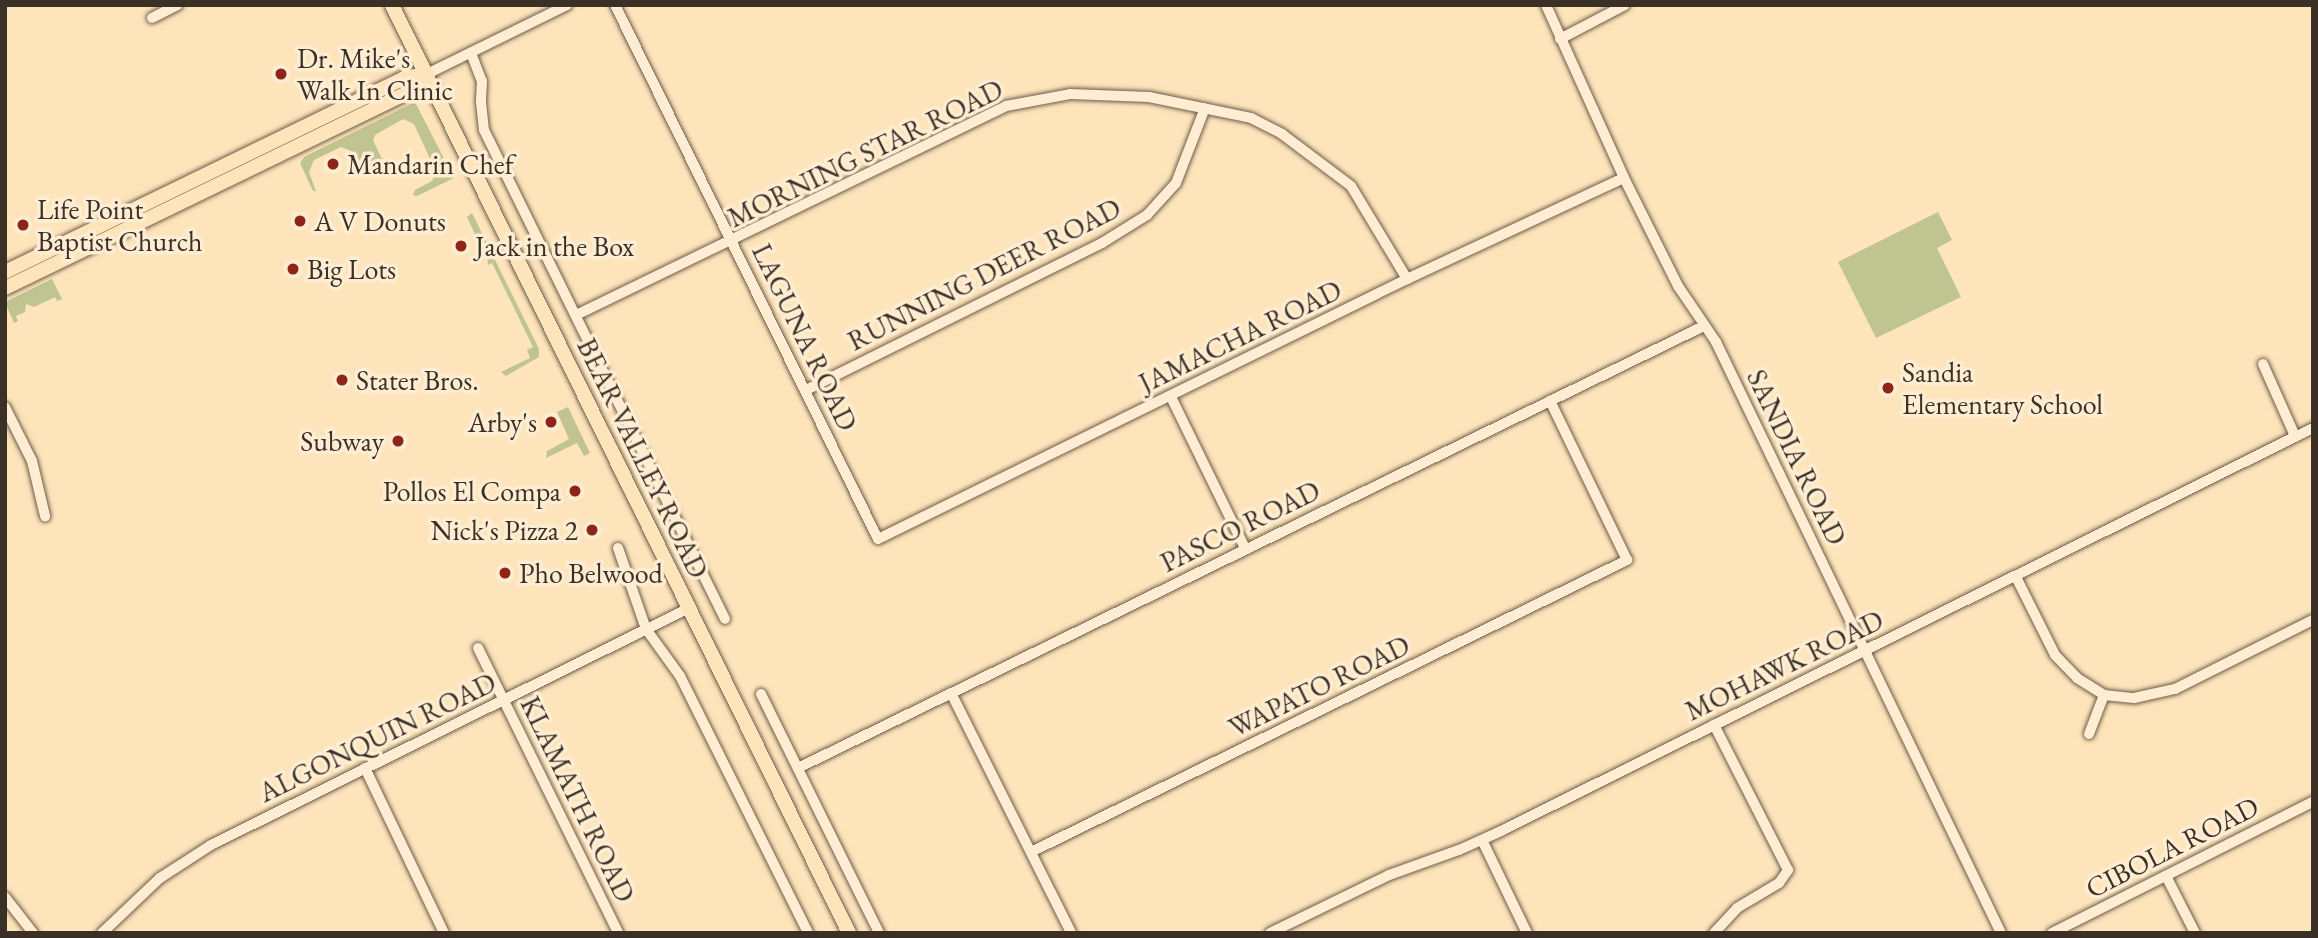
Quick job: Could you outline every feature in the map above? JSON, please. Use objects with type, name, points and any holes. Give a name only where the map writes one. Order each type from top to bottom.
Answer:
[{"type":"main road","name":"BEAR VALLEY ROAD","points":[[392,5],[849,933]]},
{"type":"main road","points":[[5,272],[404,78],[427,74]]},
{"type":"main road","points":[[5,288],[410,91],[427,74]]},
{"type":"street","points":[[152,18],[178,5]]},
{"type":"street","points":[[427,74],[567,5]]},
{"type":"street","name":"LAGUNA ROAD","points":[[615,5],[878,538]]},
{"type":"street","name":"SANDIA ROAD","points":[[1546,5],[1624,178],[1678,286],[1716,342],[2001,933]]},
{"type":"street","points":[[1560,39],[1625,5]]},
{"type":"street","points":[[471,53],[482,81],[484,130],[725,618]]},
{"type":"street","name":"MORNING STAR ROAD","points":[[576,315],[733,242],[1006,106],[1070,94],[1149,97],[1251,118],[1282,134],[1351,186],[1407,279]]},
{"type":"street","name":"RUNNING DEER ROAD","points":[[806,390],[1102,243],[1147,215],[1176,183],[1205,108]]},
{"type":"street","name":"JAMACHA ROAD","points":[[878,538],[1171,397],[1407,279],[1624,178]]},
{"type":"street","name":"PASCO ROAD","points":[[798,768],[1704,326]]},
{"type":"street","points":[[2263,364],[2295,436]]},
{"type":"street","points":[[1171,397],[1245,548]]},
{"type":"street","name":"WAPATO ROAD","points":[[1031,852],[1627,560],[1550,401]]},
{"type":"street","points":[[5,407],[32,461],[45,516]]},
{"type":"street","name":"MOHAWK ROAD","points":[[1270,933],[1389,875],[1482,840],[2313,428]]},
{"type":"street","points":[[618,548],[646,629],[680,676],[808,933]]},
{"type":"street","points":[[2016,577],[2055,655],[2077,678],[2104,695],[2134,698],[2175,689],[2313,620]]},
{"type":"street","name":"ALGONQUIN ROAD","points":[[102,933],[160,878],[211,845],[690,608]]},
{"type":"street","name":"KLAMATH ROAD","points":[[478,648],[618,933]]},
{"type":"street","points":[[951,693],[1071,933]]},
{"type":"street","points":[[761,694],[879,933]]},
{"type":"street","points":[[2089,734],[2104,695]]},
{"type":"street","points":[[1714,725],[1788,870],[1779,883],[1737,908],[1714,933]]},
{"type":"street","points":[[365,768],[444,933]]},
{"type":"street","name":"CIBOLA ROAD","points":[[2052,933],[2313,802]]},
{"type":"street","points":[[1482,840],[1527,933]]},
{"type":"street","points":[[2166,876],[2195,933]]},
{"type":"street","points":[[5,897],[33,933]]},
{"type":"green space","points":[[415,102],[454,178],[417,196],[413,195],[415,190],[432,181],[436,172],[414,124],[403,119],[375,135],[373,140],[382,159],[377,163],[367,166],[364,160],[359,163],[353,152],[341,147],[314,160],[309,172],[316,191],[313,191],[300,163],[304,157]]},
{"type":"green space","points":[[1938,212],[1952,240],[1937,248],[1961,297],[1876,338],[1838,262]]},
{"type":"green space","points":[[472,213],[539,349],[539,357],[506,376],[501,372],[530,358],[527,350],[533,347],[492,263],[488,265],[487,254],[479,248],[467,217]]},
{"type":"green space","points":[[52,279],[62,299],[57,301],[55,297],[34,307],[26,304],[25,312],[16,316],[18,321],[14,323],[5,302]]},
{"type":"green space","points":[[568,407],[590,453],[584,456],[577,443],[546,458],[547,451],[569,439],[557,412]]},
{"type":"place","name":"Dr. Mike's Walk In Clinic","points":[[281,74]]},
{"type":"place","name":"Mandarin Chef","points":[[333,164]]},
{"type":"place","name":"A V Donuts","points":[[300,221]]},
{"type":"place","name":"Life Point Baptist Church","points":[[23,225]]},
{"type":"place","name":"Jack in the Box","points":[[461,246]]},
{"type":"place","name":"Big Lots","points":[[293,269]]},
{"type":"place","name":"Stater Bros.","points":[[342,380]]},
{"type":"place","name":"Sandia Elementary School","points":[[1888,388]]},
{"type":"place","name":"Arby's","points":[[551,422]]},
{"type":"place","name":"Subway","points":[[398,441]]},
{"type":"place","name":"Pollos El Compa","points":[[575,491]]},
{"type":"place","name":"Nick's Pizza 2","points":[[592,530]]},
{"type":"place","name":"Pho Belwood","points":[[505,573]]}]
